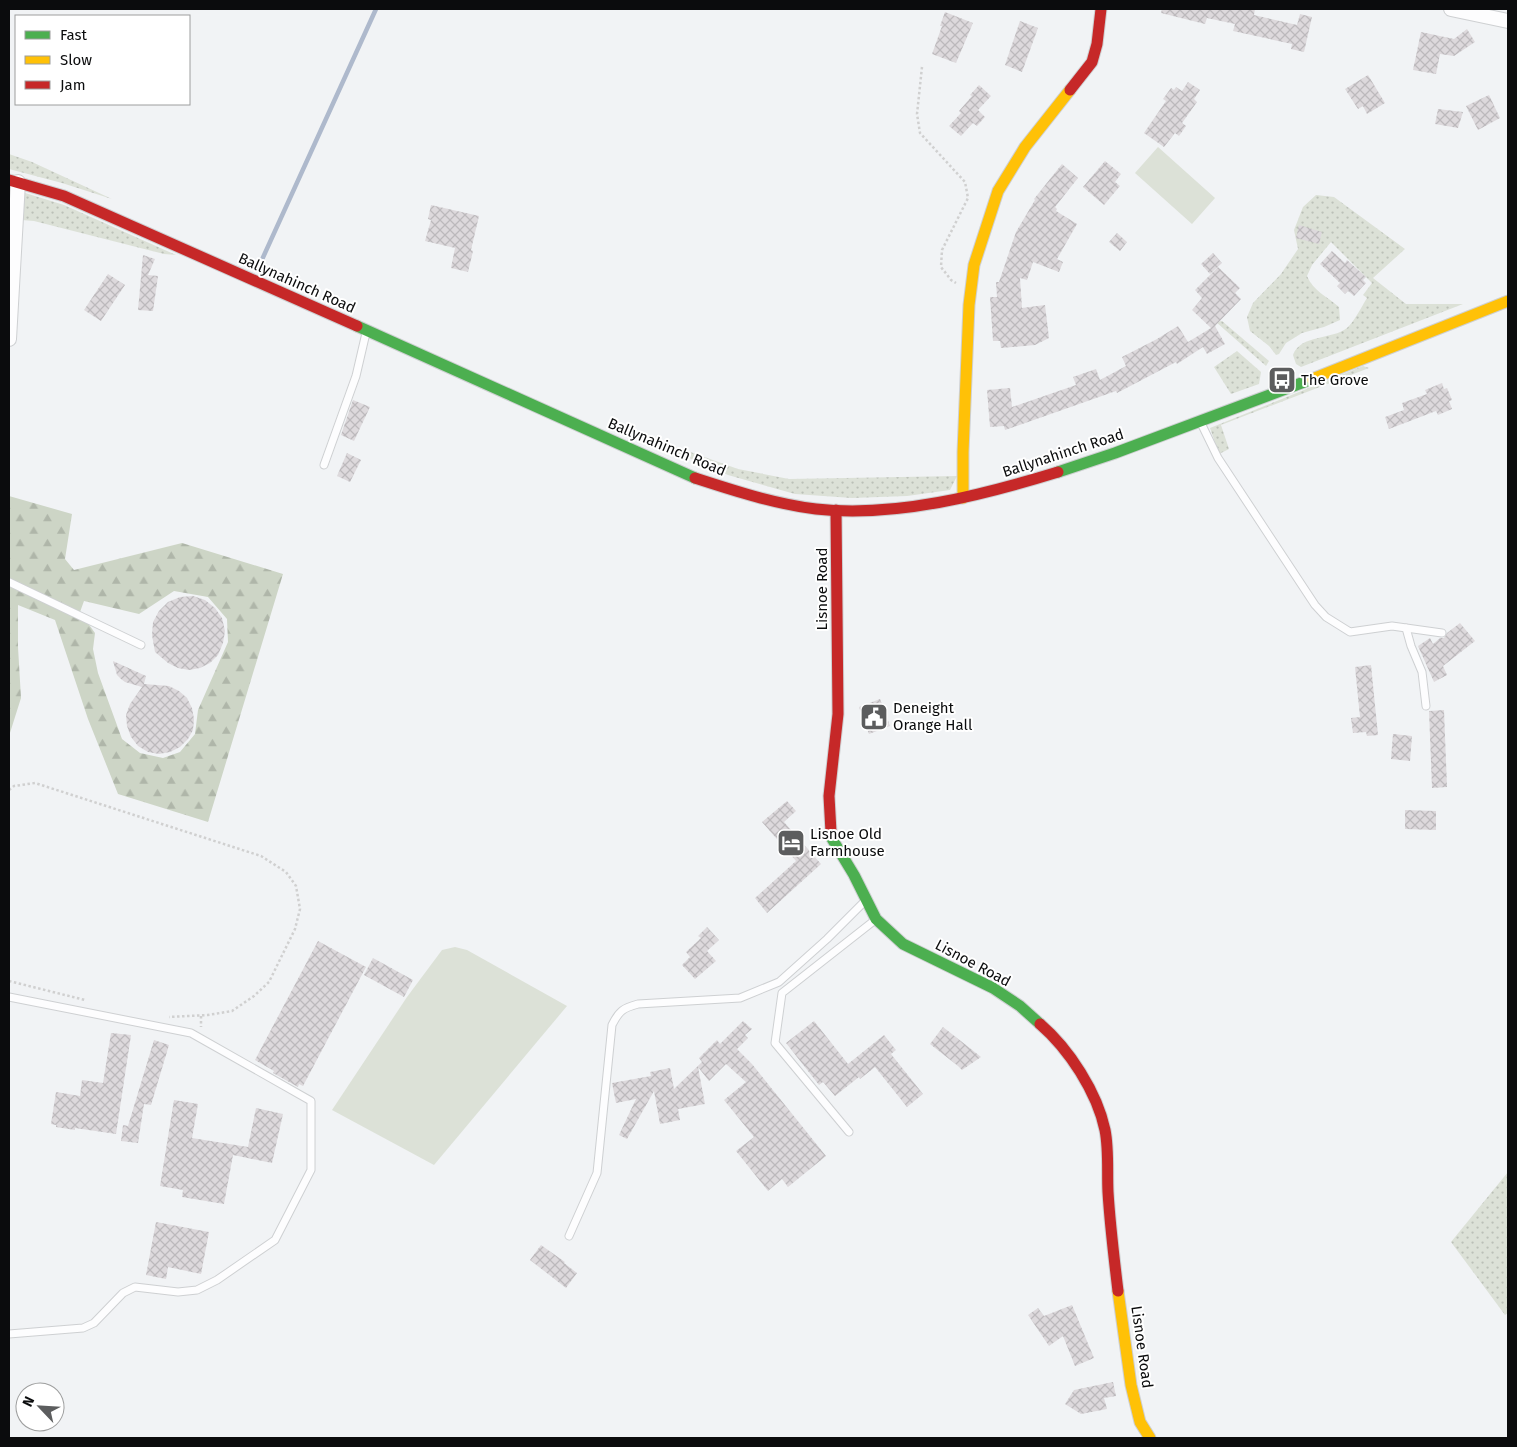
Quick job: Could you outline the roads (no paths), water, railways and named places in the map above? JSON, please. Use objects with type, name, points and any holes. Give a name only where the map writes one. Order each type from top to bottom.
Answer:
[{"type":"street","points":[[963,498],[968,305],[974,265],[998,191],[1025,147],[1092,62],[1097,44],[1101,9]]},
{"type":"street","points":[[1452,9],[1508,21]]},
{"type":"street","points":[[9,339],[13,181]]},
{"type":"street","name":"Ballynahinch Road","points":[[13,181],[64,196],[691,477],[741,493],[794,506],[836,510],[888,509],[963,498],[1024,482],[1087,462],[1295,386],[1508,301]]},
{"type":"street","name":"Lisnoe Road","points":[[836,510],[838,714],[829,796],[831,837],[854,875],[876,919],[903,944],[993,988],[1020,1006],[1060,1044],[1074,1063],[1096,1100],[1105,1131],[1111,1236],[1131,1385],[1140,1422],[1150,1438]]},
{"type":"lane","points":[[324,465],[356,376],[366,330]]},
{"type":"lane","points":[[1200,421],[1218,458],[1315,605],[1326,617],[1350,632],[1392,626],[1442,633]]},
{"type":"lane","points":[[9,582],[141,645]]},
{"type":"lane","points":[[1406,628],[1422,672],[1426,706]]},
{"type":"lane","points":[[569,1236],[597,1173],[612,1025],[618,1013],[638,1004],[740,998],[779,982],[827,939],[866,900]]},
{"type":"lane","points":[[849,1132],[775,1043],[782,993],[876,919]]},
{"type":"lane","points":[[9,997],[191,1033],[311,1101],[311,1170],[275,1240],[217,1280],[196,1290],[178,1292],[135,1287],[123,1293],[94,1323],[83,1328],[9,1334]]},
{"type":"waterway","points":[[260,264],[376,9]]},
{"type":"place","name":"The Grove","points":[[1282,380]]},
{"type":"place","name":"Deneight Orange Hall","points":[[874,717]]},
{"type":"place","name":"Lisnoe Old Farmhouse","points":[[791,843]]}]
